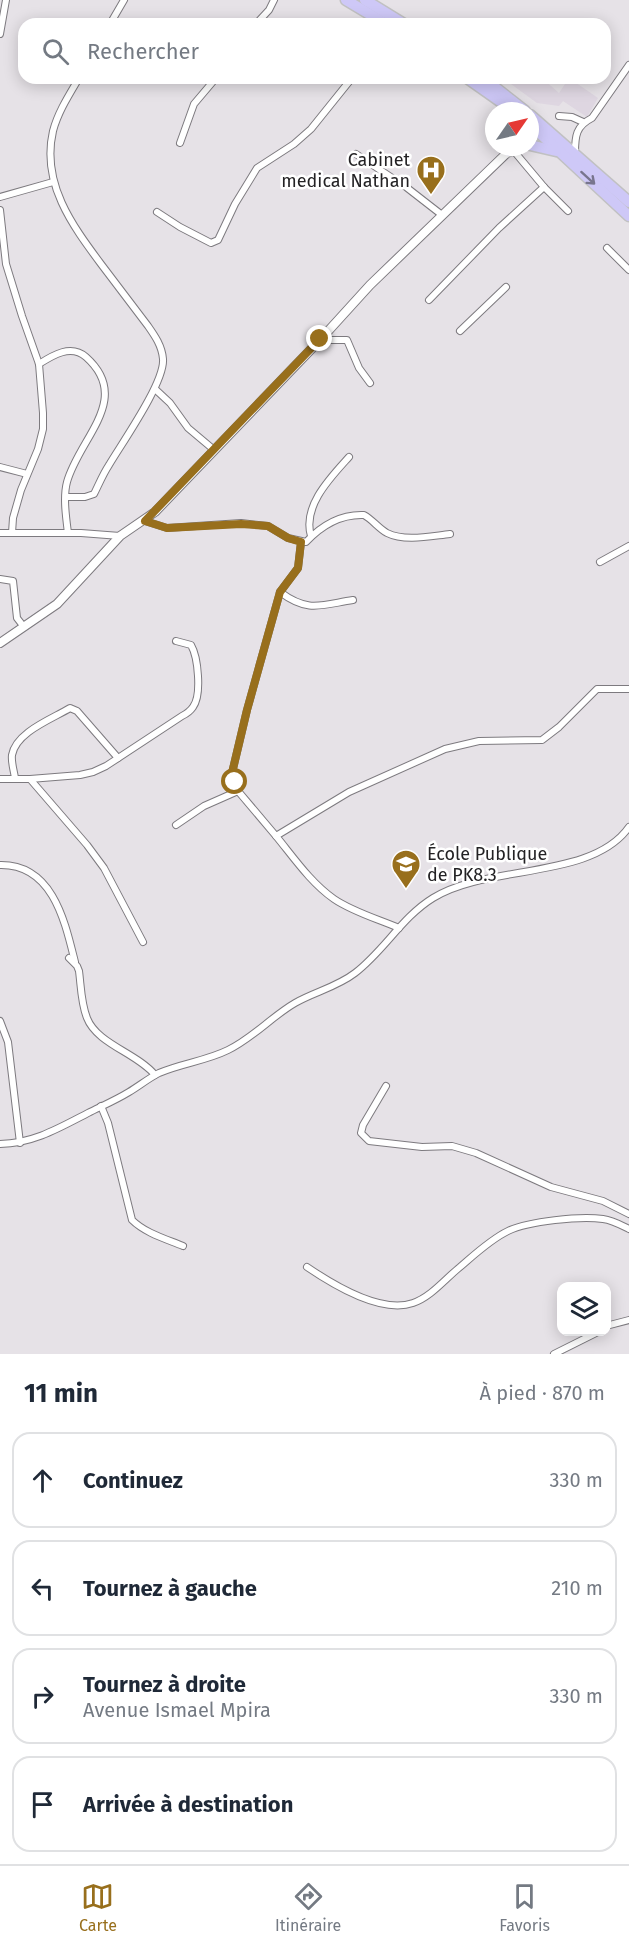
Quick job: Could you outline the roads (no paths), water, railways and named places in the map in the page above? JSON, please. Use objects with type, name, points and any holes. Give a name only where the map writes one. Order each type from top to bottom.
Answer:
[{"type":"highway","points":[[346,0],[376,18]]},
{"type":"highway","points":[[365,0],[394,18]]},
{"type":"highway","points":[[476,84],[502,102]]},
{"type":"highway","points":[[491,84],[514,102]]},
{"type":"highway","points":[[490,93],[498,102]]},
{"type":"highway","points":[[539,130],[575,153],[629,202]]},
{"type":"highway","points":[[539,131],[629,216]]},
{"type":"highway","points":[[539,147],[561,153]]},
{"type":"main road","points":[[0,643],[69,592],[120,536],[145,521],[370,285],[505,156]]},
{"type":"street","points":[[0,34],[6,0]]},
{"type":"street","points":[[114,18],[124,0]]},
{"type":"street","points":[[262,18],[274,0]]},
{"type":"street","points":[[575,153],[575,137],[583,122],[592,118],[629,65]]},
{"type":"street","points":[[66,497],[85,497],[94,494],[106,469],[155,389],[164,361],[159,342],[73,225],[62,206],[53,182],[50,157],[53,132],[62,107],[75,84]]},
{"type":"street","points":[[180,143],[194,104],[211,84]]},
{"type":"street","points":[[157,212],[211,243],[218,240],[235,204],[257,168],[294,144],[311,129],[347,84]]},
{"type":"street","points":[[559,116],[572,117],[583,122]]},
{"type":"street","points":[[356,154],[406,187],[442,215]]},
{"type":"street","points":[[519,156],[567,211]]},
{"type":"street","points":[[0,197],[53,182]]},
{"type":"street","points":[[429,300],[499,228],[544,186]]},
{"type":"street","points":[[0,210],[6,264],[39,364],[43,429],[13,518],[12,533]]},
{"type":"street","points":[[607,248],[629,270]]},
{"type":"street","points":[[460,331],[506,287]]},
{"type":"street","points":[[320,339],[347,340],[359,368],[370,383]]},
{"type":"street","points":[[39,364],[63,352],[73,351],[83,354],[97,368],[104,388],[104,408],[66,484],[68,533]]},
{"type":"street","points":[[155,389],[170,403],[188,428],[213,449]]},
{"type":"street","points":[[311,536],[308,525],[309,517],[330,477],[349,457]]},
{"type":"street","points":[[0,467],[27,474]]},
{"type":"street","points":[[145,521],[167,528],[241,524],[268,526],[288,538],[306,542],[325,525],[358,515],[368,517],[379,528],[394,536],[450,534]]},
{"type":"street","points":[[0,533],[120,536]]},
{"type":"street","points":[[301,542],[298,568],[280,592],[232,773],[238,791],[296,861],[333,898],[344,905],[399,928]]},
{"type":"street","points":[[600,562],[629,546]]},
{"type":"street","points":[[0,579],[13,581],[17,618],[24,627]]},
{"type":"street","points":[[280,592],[299,605],[309,606],[353,600]]},
{"type":"street","points":[[0,779],[80,775],[100,769],[194,707],[196,654],[191,645],[176,641]]},
{"type":"street","points":[[276,836],[349,792],[445,749],[479,741],[542,741],[597,688],[629,689]]},
{"type":"street","points":[[15,778],[12,755],[19,741],[25,734],[70,708],[77,711],[118,758]]},
{"type":"street","points":[[30,779],[87,844],[104,868],[143,942]]},
{"type":"street","points":[[176,825],[204,806],[238,791]]},
{"type":"street","points":[[0,1144],[20,1143],[46,1135],[126,1094],[155,1075],[205,1059],[239,1044],[295,1003],[356,973],[422,905],[449,888],[477,879],[543,868],[596,853],[613,843],[629,826]]},
{"type":"street","points":[[0,865],[12,865],[30,874],[48,889],[58,904],[64,921],[79,971],[85,1011],[93,1028],[108,1041],[140,1060],[155,1075]]},
{"type":"street","points":[[69,958],[75,963]]},
{"type":"street","points":[[0,1021],[8,1042],[20,1143]]},
{"type":"street","points":[[386,1086],[363,1125],[361,1133],[369,1141],[422,1147],[452,1146],[476,1153],[551,1187],[603,1201],[629,1215]]},
{"type":"street","points":[[101,1106],[108,1123],[132,1220],[137,1225],[183,1246]]},
{"type":"street","points":[[307,1267],[339,1287],[383,1304],[412,1304],[426,1297],[500,1236],[519,1227],[548,1221],[593,1218],[605,1219],[629,1229]]},
{"type":"street","points":[[611,1325],[629,1320]]},
{"type":"street","points":[[554,1354],[591,1336]]},
{"type":"street","points":[[572,1346],[577,1354]]},
{"type":"place","name":"Cabinet medical Nathan","points":[[431,196]]},
{"type":"place","name":"École Publique de PK8.3","points":[[406,890]]}]
